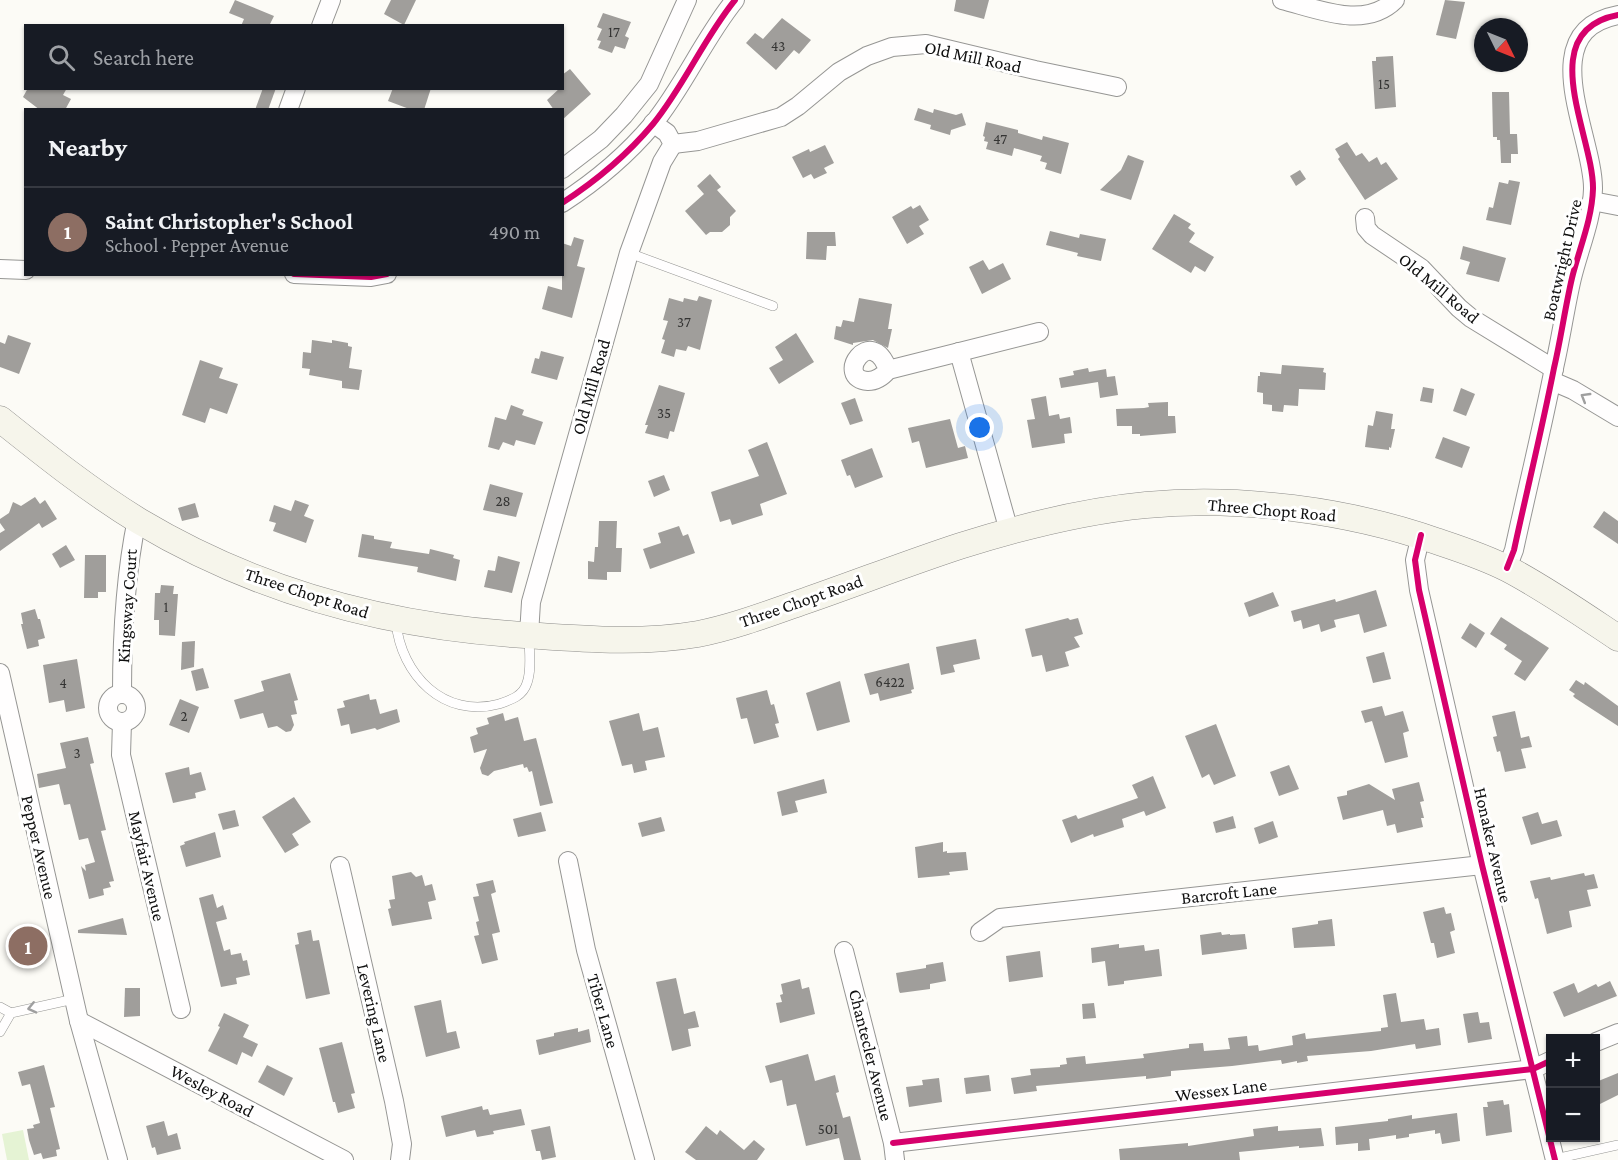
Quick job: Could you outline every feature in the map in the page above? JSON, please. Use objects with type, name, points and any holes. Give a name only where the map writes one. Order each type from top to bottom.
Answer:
[{"type":"main road","name":"Three Chopt Road","points":[[0,419],[74,477],[136,519],[199,553],[255,578],[348,609],[396,620],[494,634],[635,640],[702,633],[762,616],[924,558],[1009,531],[1120,508],[1201,503],[1273,507],[1384,524],[1474,554],[1507,568],[1618,638]]},
{"type":"street","points":[[322,24],[331,0]]},
{"type":"street","points":[[564,167],[601,139],[649,84],[687,0]]},
{"type":"street","points":[[564,202],[616,162],[653,123],[735,0]]},
{"type":"street","points":[[1282,0],[1349,16],[1377,13],[1387,8],[1395,0]]},
{"type":"street","name":"Boatwright Drive","points":[[1507,568],[1514,550],[1572,278],[1592,201],[1590,165],[1571,79],[1573,56],[1580,39],[1590,27],[1606,18],[1618,15]]},
{"type":"street","name":"Old Mill Road","points":[[529,635],[531,602],[629,253],[662,162],[673,144],[698,141],[781,117],[839,72],[867,56],[892,47],[926,44],[1117,87]]},
{"type":"street","points":[[649,84],[671,98]]},
{"type":"street","points":[[289,108],[295,90]]},
{"type":"street","points":[[653,123],[667,133],[673,144]]},
{"type":"street","points":[[1592,201],[1618,206]]},
{"type":"street","name":"Old Mill Road","points":[[1365,218],[1366,228],[1372,235],[1421,268],[1459,309],[1573,390],[1618,417]]},
{"type":"street","points":[[0,269],[24,270]]},
{"type":"street","points":[[345,276],[376,276]]},
{"type":"street","points":[[888,370],[1039,332]]},
{"type":"street","points":[[959,352],[1009,531]]},
{"type":"street","name":"Kingsway Court","points":[[122,722],[134,716],[136,708],[134,699],[122,693],[123,634],[136,519]]},
{"type":"street","name":"Honaker Avenue","points":[[1421,536],[1415,560],[1419,590],[1482,865],[1555,1160]]},
{"type":"street","name":"Pepper Avenue","points":[[0,673],[79,1021],[118,1160]]},
{"type":"street","name":"Mayfair Avenue","points":[[122,722],[122,755],[181,1009]]},
{"type":"street","name":"Tiber Lane","points":[[568,861],[586,950],[645,1160]]},
{"type":"street","name":"Barcroft Lane","points":[[980,932],[1000,918],[1482,865]]},
{"type":"street","name":"Levering Lane","points":[[340,866],[394,1101],[402,1144],[400,1160]]},
{"type":"street","name":"Chantecler Avenue","points":[[844,951],[894,1151]]},
{"type":"street","name":"Wesley Road","points":[[79,1021],[344,1160]]},
{"type":"street","points":[[1600,1040],[1618,1032]]},
{"type":"street","name":"Wessex Lane","points":[[894,1151],[1533,1069],[1546,1063]]},
{"type":"lane","points":[[629,253],[773,306]]},
{"type":"lane","points":[[396,620],[401,650],[413,673],[437,694],[452,703],[467,708],[489,707],[515,698],[522,692],[528,682],[529,635]]},
{"type":"lane","points":[[0,1007],[10,1013],[74,999]]},
{"type":"lane","points":[[0,1032],[10,1013]]},
{"type":"lane","points":[[1555,1160],[1618,1145]]},
{"type":"green space","points":[[23,1130],[29,1160],[7,1160],[2,1134]]},
{"type":"building","points":[[235,0],[274,16],[270,24],[242,24],[244,19],[229,13]]},
{"type":"building","points":[[391,0],[416,0],[404,24],[384,14]]},
{"type":"building","points":[[956,0],[989,0],[984,19],[954,11]]},
{"type":"building","points":[[1445,0],[1465,2],[1456,39],[1436,35]]},
{"type":"building","points":[[603,13],[631,22],[625,36],[629,38],[625,49],[615,46],[612,53],[598,48],[601,41],[597,40],[602,29],[597,27]]},
{"type":"building","points":[[782,18],[811,40],[799,54],[794,50],[776,70],[746,43],[755,33],[763,39]]},
{"type":"building","points":[[1393,56],[1396,107],[1375,109],[1372,61],[1376,61],[1376,57]]},
{"type":"building","points":[[570,69],[591,94],[564,118],[564,108],[553,108],[547,100],[558,90],[564,90],[564,74]]},
{"type":"building","points":[[27,90],[66,90],[63,95],[71,99],[66,108],[37,108],[23,97]]},
{"type":"building","points":[[262,90],[275,90],[269,108],[256,108]]},
{"type":"building","points":[[392,90],[430,90],[425,108],[407,108],[388,101]]},
{"type":"building","points":[[1492,92],[1509,92],[1510,134],[1517,134],[1518,154],[1511,154],[1511,163],[1501,163],[1500,140],[1493,137]]},
{"type":"building","points":[[918,108],[933,113],[934,109],[956,115],[962,113],[966,125],[951,130],[950,135],[930,129],[931,125],[914,120]]},
{"type":"building","points":[[986,122],[1018,130],[1018,133],[1042,140],[1043,136],[1069,143],[1061,174],[1045,169],[1047,163],[1040,161],[1042,156],[1014,148],[1012,156],[986,149],[988,142],[984,141],[983,136]]},
{"type":"building","points":[[1347,142],[1356,156],[1362,153],[1369,162],[1377,157],[1381,165],[1386,162],[1398,179],[1365,200],[1338,159],[1340,157],[1335,149]]},
{"type":"building","points":[[825,145],[834,163],[824,168],[827,173],[814,179],[811,174],[803,178],[792,157]]},
{"type":"building","points":[[1128,155],[1144,161],[1131,200],[1100,190],[1121,170]]},
{"type":"building","points":[[1300,170],[1306,179],[1296,186],[1290,176]]},
{"type":"building","points":[[710,174],[721,187],[717,190],[736,211],[730,217],[730,225],[722,232],[710,232],[706,235],[685,211],[704,194],[697,186]]},
{"type":"building","points":[[1509,180],[1520,182],[1511,225],[1486,220],[1489,207],[1493,208],[1499,182],[1508,184]]},
{"type":"building","points":[[920,205],[929,220],[919,226],[924,234],[907,244],[892,217],[911,206],[913,209]]},
{"type":"building","points":[[1174,214],[1191,224],[1188,228],[1195,233],[1189,242],[1214,257],[1205,272],[1195,266],[1191,273],[1152,249]]},
{"type":"building","points":[[1050,231],[1079,238],[1080,234],[1106,239],[1101,261],[1077,256],[1078,253],[1046,245]]},
{"type":"building","points":[[807,232],[835,232],[836,246],[827,246],[826,260],[806,259]]},
{"type":"building","points":[[574,237],[584,240],[577,266],[585,268],[572,318],[542,309],[548,286],[562,290],[564,244],[571,246]]},
{"type":"building","points":[[1463,246],[1506,258],[1499,282],[1466,274],[1470,262],[1460,259]]},
{"type":"building","points":[[983,260],[989,270],[1003,263],[1011,279],[982,294],[969,267]]},
{"type":"building","points":[[699,296],[712,300],[700,350],[688,346],[686,351],[676,349],[674,357],[661,353],[665,340],[662,339],[668,321],[663,320],[669,298],[683,302],[684,298],[697,301]]},
{"type":"building","points":[[859,298],[892,304],[888,329],[892,329],[888,348],[873,340],[853,343],[853,345],[834,339],[836,326],[841,327],[843,320],[854,322]]},
{"type":"building","points":[[796,333],[814,362],[779,384],[769,368],[783,360],[775,347]]},
{"type":"building","points":[[8,335],[31,343],[19,374],[0,367],[0,342],[5,344]]},
{"type":"building","points":[[312,340],[332,343],[332,340],[348,343],[348,346],[352,347],[349,368],[362,370],[359,390],[342,388],[342,381],[309,375],[310,369],[302,368],[303,352],[311,353]]},
{"type":"building","points":[[541,351],[564,357],[557,380],[531,373],[535,358],[539,359]]},
{"type":"building","points":[[200,360],[223,368],[219,378],[238,384],[227,414],[210,408],[205,423],[182,415]]},
{"type":"building","points":[[1282,365],[1324,368],[1325,390],[1299,389],[1298,406],[1284,405],[1283,412],[1272,411],[1272,405],[1263,404],[1263,393],[1257,392],[1258,376],[1260,372],[1281,374]]},
{"type":"building","points":[[1088,368],[1089,372],[1106,369],[1107,377],[1115,376],[1118,395],[1100,398],[1098,382],[1061,388],[1059,378],[1074,375],[1073,371]]},
{"type":"building","points":[[659,385],[685,393],[674,432],[670,431],[668,439],[645,433],[648,425],[645,425]]},
{"type":"building","points":[[1423,387],[1434,389],[1432,403],[1420,401]]},
{"type":"building","points":[[1461,388],[1475,394],[1466,416],[1453,411]]},
{"type":"building","points":[[1046,396],[1049,416],[1059,414],[1060,419],[1070,417],[1072,433],[1064,434],[1065,443],[1032,448],[1027,420],[1035,419],[1031,399]]},
{"type":"building","points":[[855,398],[863,421],[850,425],[841,403]]},
{"type":"building","points":[[1168,402],[1168,416],[1175,416],[1176,433],[1140,436],[1140,434],[1132,434],[1132,426],[1117,426],[1116,409],[1144,408],[1149,407],[1148,403]]},
{"type":"building","points":[[511,405],[524,410],[522,415],[543,422],[535,445],[516,440],[514,446],[503,442],[499,450],[488,447],[495,417],[506,420]]},
{"type":"building","points":[[1376,411],[1393,414],[1391,429],[1395,429],[1389,450],[1365,447],[1368,425],[1373,426]]},
{"type":"building","points":[[950,419],[958,448],[965,446],[968,458],[926,468],[919,441],[912,443],[908,428]]},
{"type":"building","points":[[1443,437],[1470,447],[1462,468],[1435,458]]},
{"type":"building","points":[[767,442],[787,494],[760,504],[763,515],[732,525],[730,519],[720,522],[711,492],[759,476],[748,450]]},
{"type":"building","points":[[872,448],[883,477],[855,488],[841,460]]},
{"type":"building","points":[[664,475],[670,490],[654,497],[648,481]]},
{"type":"building","points":[[490,484],[523,493],[516,517],[483,510]]},
{"type":"building","points":[[35,497],[40,504],[45,500],[57,519],[42,528],[39,523],[0,551],[0,533],[5,530],[0,519],[9,513],[13,502],[21,506]]},
{"type":"building","points":[[295,500],[309,505],[304,516],[314,520],[306,543],[273,531],[276,523],[269,521],[274,505],[291,511]]},
{"type":"building","points":[[195,503],[199,517],[182,521],[178,508]]},
{"type":"building","points":[[1604,511],[1618,521],[1618,544],[1593,527]]},
{"type":"building","points":[[599,521],[617,521],[616,548],[622,548],[621,572],[607,572],[607,580],[588,579],[588,561],[594,562],[595,547],[598,547]]},
{"type":"building","points":[[679,526],[683,536],[688,534],[695,553],[650,569],[643,549],[661,543],[658,533]]},
{"type":"building","points":[[362,534],[392,542],[390,548],[429,554],[430,549],[454,555],[453,558],[460,560],[456,581],[417,572],[418,567],[358,557]]},
{"type":"building","points":[[66,545],[75,560],[60,568],[52,554]]},
{"type":"building","points":[[85,555],[106,555],[106,592],[98,592],[98,598],[84,598]]},
{"type":"building","points":[[498,556],[520,562],[512,593],[484,587],[488,570],[495,571]]},
{"type":"building","points":[[161,585],[174,586],[173,594],[178,594],[175,636],[159,635],[159,620],[154,620],[155,593],[160,593]]},
{"type":"building","points":[[1376,590],[1387,626],[1364,633],[1359,614],[1334,620],[1336,627],[1321,632],[1319,624],[1303,629],[1301,620],[1294,622],[1291,611],[1335,599],[1336,602]]},
{"type":"building","points":[[1273,592],[1279,606],[1249,617],[1244,603]]},
{"type":"building","points":[[35,609],[45,638],[38,640],[39,646],[27,649],[21,624],[23,624],[21,613]]},
{"type":"building","points":[[1501,617],[1549,648],[1525,681],[1514,674],[1522,661],[1504,649],[1507,645],[1490,634]]},
{"type":"building","points":[[1068,618],[1070,620],[1078,618],[1083,634],[1074,637],[1080,647],[1065,652],[1069,666],[1046,672],[1042,655],[1032,657],[1025,629]]},
{"type":"building","points":[[1470,623],[1485,633],[1476,648],[1461,638]]},
{"type":"building","points":[[976,639],[980,659],[953,665],[955,672],[941,675],[936,647]]},
{"type":"building","points":[[195,641],[194,667],[181,670],[182,642]]},
{"type":"building","points":[[1384,652],[1391,679],[1373,683],[1366,657]]},
{"type":"building","points":[[77,659],[85,708],[66,712],[64,700],[49,703],[43,665]]},
{"type":"building","points":[[909,663],[914,689],[911,690],[912,693],[880,701],[878,693],[870,695],[864,674]]},
{"type":"building","points":[[203,668],[209,688],[196,691],[191,671]]},
{"type":"building","points":[[290,673],[298,700],[294,701],[297,714],[291,715],[294,725],[291,731],[286,732],[277,726],[268,728],[263,713],[240,719],[234,700],[264,691],[261,681]]},
{"type":"building","points":[[1576,680],[1584,685],[1585,682],[1618,706],[1618,726],[1573,696],[1575,694],[1569,690]]},
{"type":"building","points":[[840,681],[850,722],[817,731],[806,693]]},
{"type":"building","points":[[767,690],[779,723],[775,724],[779,737],[754,744],[747,718],[741,719],[736,698]]},
{"type":"building","points":[[369,694],[370,700],[376,699],[380,714],[397,709],[400,722],[377,730],[375,728],[351,734],[349,724],[341,726],[337,709],[345,707],[343,701]]},
{"type":"building","points":[[180,699],[199,707],[189,733],[169,725]]},
{"type":"building","points":[[1382,706],[1385,716],[1403,711],[1409,731],[1403,733],[1408,757],[1385,763],[1372,721],[1365,723],[1361,711]]},
{"type":"building","points":[[1515,711],[1521,738],[1529,736],[1532,747],[1521,749],[1526,768],[1505,772],[1500,751],[1497,752],[1493,737],[1497,736],[1492,716]]},
{"type":"building","points":[[503,713],[505,721],[518,717],[524,741],[536,738],[553,803],[540,806],[532,771],[529,772],[523,764],[494,771],[488,776],[482,774],[480,768],[487,749],[474,753],[470,737],[478,734],[476,728],[489,724],[487,718]]},
{"type":"building","points":[[639,713],[643,731],[658,727],[665,757],[645,761],[647,770],[634,773],[632,764],[622,766],[609,721]]},
{"type":"building","points":[[1216,724],[1236,776],[1214,785],[1209,774],[1202,778],[1185,736]]},
{"type":"building","points":[[88,737],[94,763],[90,764],[106,830],[101,831],[114,881],[109,882],[111,887],[103,889],[104,895],[89,899],[81,866],[86,871],[85,865],[95,862],[88,838],[79,840],[70,804],[64,805],[59,784],[39,788],[37,774],[66,768],[60,743]]},
{"type":"building","points":[[1289,765],[1299,789],[1279,796],[1270,772]]},
{"type":"building","points":[[189,767],[190,775],[201,772],[206,790],[195,793],[196,798],[173,803],[165,773]]},
{"type":"building","points":[[1153,776],[1166,808],[1146,816],[1144,811],[1122,819],[1124,827],[1094,837],[1093,834],[1071,843],[1062,820],[1076,815],[1078,819],[1138,798],[1132,785]]},
{"type":"building","points":[[824,779],[827,793],[795,801],[798,812],[782,816],[777,792]]},
{"type":"building","points":[[1419,782],[1424,801],[1420,802],[1424,818],[1421,818],[1423,827],[1397,833],[1395,824],[1387,826],[1383,810],[1343,820],[1337,797],[1347,795],[1347,791],[1369,784],[1395,800],[1392,789]]},
{"type":"building","points":[[294,797],[311,822],[292,834],[299,845],[285,853],[262,817]]},
{"type":"building","points":[[235,810],[239,826],[223,830],[218,814]]},
{"type":"building","points":[[541,812],[546,831],[518,837],[513,819]]},
{"type":"building","points":[[1538,812],[1542,824],[1557,820],[1562,836],[1531,845],[1522,817]]},
{"type":"building","points":[[1233,816],[1236,828],[1216,833],[1213,822]]},
{"type":"building","points":[[661,817],[665,831],[642,837],[638,823]]},
{"type":"building","points":[[1273,821],[1278,837],[1259,844],[1254,828]]},
{"type":"building","points":[[215,832],[221,857],[186,867],[180,846],[185,844],[184,842]]},
{"type":"building","points":[[943,842],[943,852],[966,852],[968,870],[949,872],[950,875],[918,878],[915,847]]},
{"type":"building","points":[[411,872],[416,877],[422,875],[425,886],[432,884],[436,900],[428,902],[432,919],[392,926],[388,909],[391,908],[389,900],[395,899],[392,876]]},
{"type":"building","points":[[1584,873],[1585,876],[1594,874],[1598,888],[1587,890],[1591,906],[1569,911],[1572,927],[1547,934],[1538,898],[1535,899],[1530,881],[1550,877],[1551,880]]},
{"type":"building","points":[[493,880],[496,892],[491,894],[500,932],[492,934],[498,960],[482,964],[474,936],[479,935],[476,922],[479,921],[473,897],[479,896],[476,884]]},
{"type":"building","points":[[213,894],[217,908],[223,905],[227,919],[216,922],[224,951],[230,949],[231,955],[241,953],[243,961],[247,960],[250,975],[236,978],[237,984],[221,987],[199,898]]},
{"type":"building","points":[[1444,907],[1446,914],[1451,913],[1455,930],[1450,932],[1455,953],[1437,958],[1423,912]]},
{"type":"building","points":[[123,918],[127,935],[78,933],[78,930]]},
{"type":"building","points":[[1332,919],[1335,946],[1294,948],[1292,928],[1318,924],[1318,921]]},
{"type":"building","points":[[311,930],[313,941],[319,940],[330,994],[306,999],[295,945],[299,944],[297,933]]},
{"type":"building","points":[[1221,932],[1222,935],[1245,934],[1247,949],[1202,955],[1200,935]]},
{"type":"building","points":[[1119,944],[1119,948],[1144,945],[1145,951],[1159,949],[1162,976],[1124,981],[1124,984],[1108,986],[1105,961],[1092,963],[1091,948]]},
{"type":"building","points":[[1040,951],[1043,977],[1009,982],[1006,956]]},
{"type":"building","points":[[943,962],[946,981],[930,984],[930,989],[900,993],[896,973],[926,968],[926,965]]},
{"type":"building","points":[[676,978],[684,1014],[695,1011],[699,1027],[688,1029],[691,1046],[672,1051],[656,982]]},
{"type":"building","points":[[800,979],[802,989],[809,987],[815,1014],[780,1023],[776,1003],[782,1002],[781,984]]},
{"type":"building","points":[[1610,981],[1617,996],[1564,1017],[1553,992],[1574,983],[1578,993],[1596,984],[1598,987]]},
{"type":"building","points":[[125,988],[140,988],[140,1016],[124,1017]]},
{"type":"building","points":[[1396,993],[1401,1022],[1424,1019],[1426,1030],[1439,1028],[1441,1045],[1416,1049],[1415,1044],[1371,1051],[1307,1056],[1308,1061],[1297,1063],[1297,1061],[1282,1064],[1281,1060],[1171,1071],[1171,1076],[1146,1079],[1146,1076],[1036,1086],[1037,1091],[1014,1094],[1011,1078],[1031,1075],[1030,1069],[1060,1067],[1060,1065],[1067,1064],[1066,1058],[1085,1056],[1086,1064],[1144,1058],[1143,1054],[1189,1048],[1189,1044],[1203,1043],[1204,1051],[1230,1049],[1228,1038],[1247,1036],[1248,1046],[1258,1045],[1259,1051],[1293,1045],[1292,1036],[1305,1033],[1306,1039],[1381,1031],[1381,1028],[1388,1027],[1383,995]]},
{"type":"building","points":[[441,1000],[447,1033],[456,1031],[460,1048],[426,1057],[414,1006]]},
{"type":"building","points":[[1094,1003],[1096,1018],[1083,1019],[1082,1004]]},
{"type":"building","points":[[1478,1012],[1480,1023],[1489,1022],[1492,1039],[1468,1043],[1463,1014]]},
{"type":"building","points":[[224,1013],[249,1025],[243,1037],[258,1044],[252,1057],[242,1052],[237,1065],[208,1051]]},
{"type":"building","points":[[578,1028],[578,1032],[589,1029],[591,1042],[539,1055],[536,1040]]},
{"type":"building","points":[[342,1042],[355,1093],[351,1094],[355,1108],[338,1113],[319,1048]]},
{"type":"building","points":[[808,1054],[815,1081],[835,1075],[839,1092],[836,1093],[843,1118],[850,1116],[861,1160],[844,1160],[839,1138],[806,1146],[796,1104],[787,1106],[782,1080],[770,1083],[765,1066]]},
{"type":"building","points":[[44,1065],[55,1107],[50,1108],[60,1149],[56,1150],[57,1156],[43,1159],[41,1153],[34,1155],[27,1129],[34,1128],[33,1125],[40,1123],[30,1084],[22,1086],[18,1072]]},
{"type":"building","points":[[267,1065],[293,1078],[284,1096],[258,1082]]},
{"type":"building","points":[[1618,1073],[1618,1095],[1600,1104],[1600,1088],[1600,1080]]},
{"type":"building","points":[[989,1075],[991,1091],[966,1094],[964,1078]]},
{"type":"building","points":[[939,1078],[942,1102],[909,1107],[906,1087],[923,1085],[922,1080]]},
{"type":"building","points":[[1503,1100],[1504,1105],[1509,1104],[1512,1132],[1486,1136],[1483,1107],[1488,1107],[1487,1102]]},
{"type":"building","points":[[482,1106],[483,1110],[488,1109],[490,1115],[521,1109],[525,1125],[493,1131],[494,1134],[477,1137],[475,1130],[446,1137],[441,1116]]},
{"type":"building","points":[[1457,1113],[1460,1141],[1442,1144],[1440,1133],[1435,1134],[1435,1130],[1409,1134],[1409,1137],[1396,1139],[1396,1135],[1369,1139],[1370,1150],[1358,1151],[1358,1143],[1336,1145],[1335,1127],[1388,1121],[1388,1119],[1412,1115],[1412,1119]]},
{"type":"building","points":[[164,1121],[168,1136],[177,1133],[181,1149],[157,1155],[155,1147],[152,1148],[146,1126]]},
{"type":"building","points":[[550,1126],[556,1157],[542,1160],[540,1151],[536,1151],[531,1130]]},
{"type":"building","points":[[706,1126],[717,1135],[720,1130],[744,1150],[754,1140],[765,1149],[757,1160],[696,1160],[685,1152]]},
{"type":"building","points":[[1278,1126],[1278,1131],[1321,1128],[1324,1146],[1239,1152],[1240,1160],[1120,1160],[1119,1149],[1188,1143],[1188,1146],[1254,1136],[1253,1129]]},
{"type":"cycle path","points":[[564,202],[611,167],[653,124],[675,94],[713,30],[735,0]]},
{"type":"cycle path","points":[[1507,568],[1514,550],[1545,414],[1572,278],[1592,201],[1591,167],[1574,88],[1573,63],[1578,42],[1592,25],[1618,15]]},
{"type":"cycle path","points":[[345,276],[376,276]]},
{"type":"cycle path","points":[[1421,535],[1415,560],[1419,590],[1482,865],[1555,1160]]},
{"type":"cycle path","points":[[893,1143],[1533,1069],[1546,1063]]},
{"type":"place","name":"Saint Christopher's School","points":[[28,946]]}]
